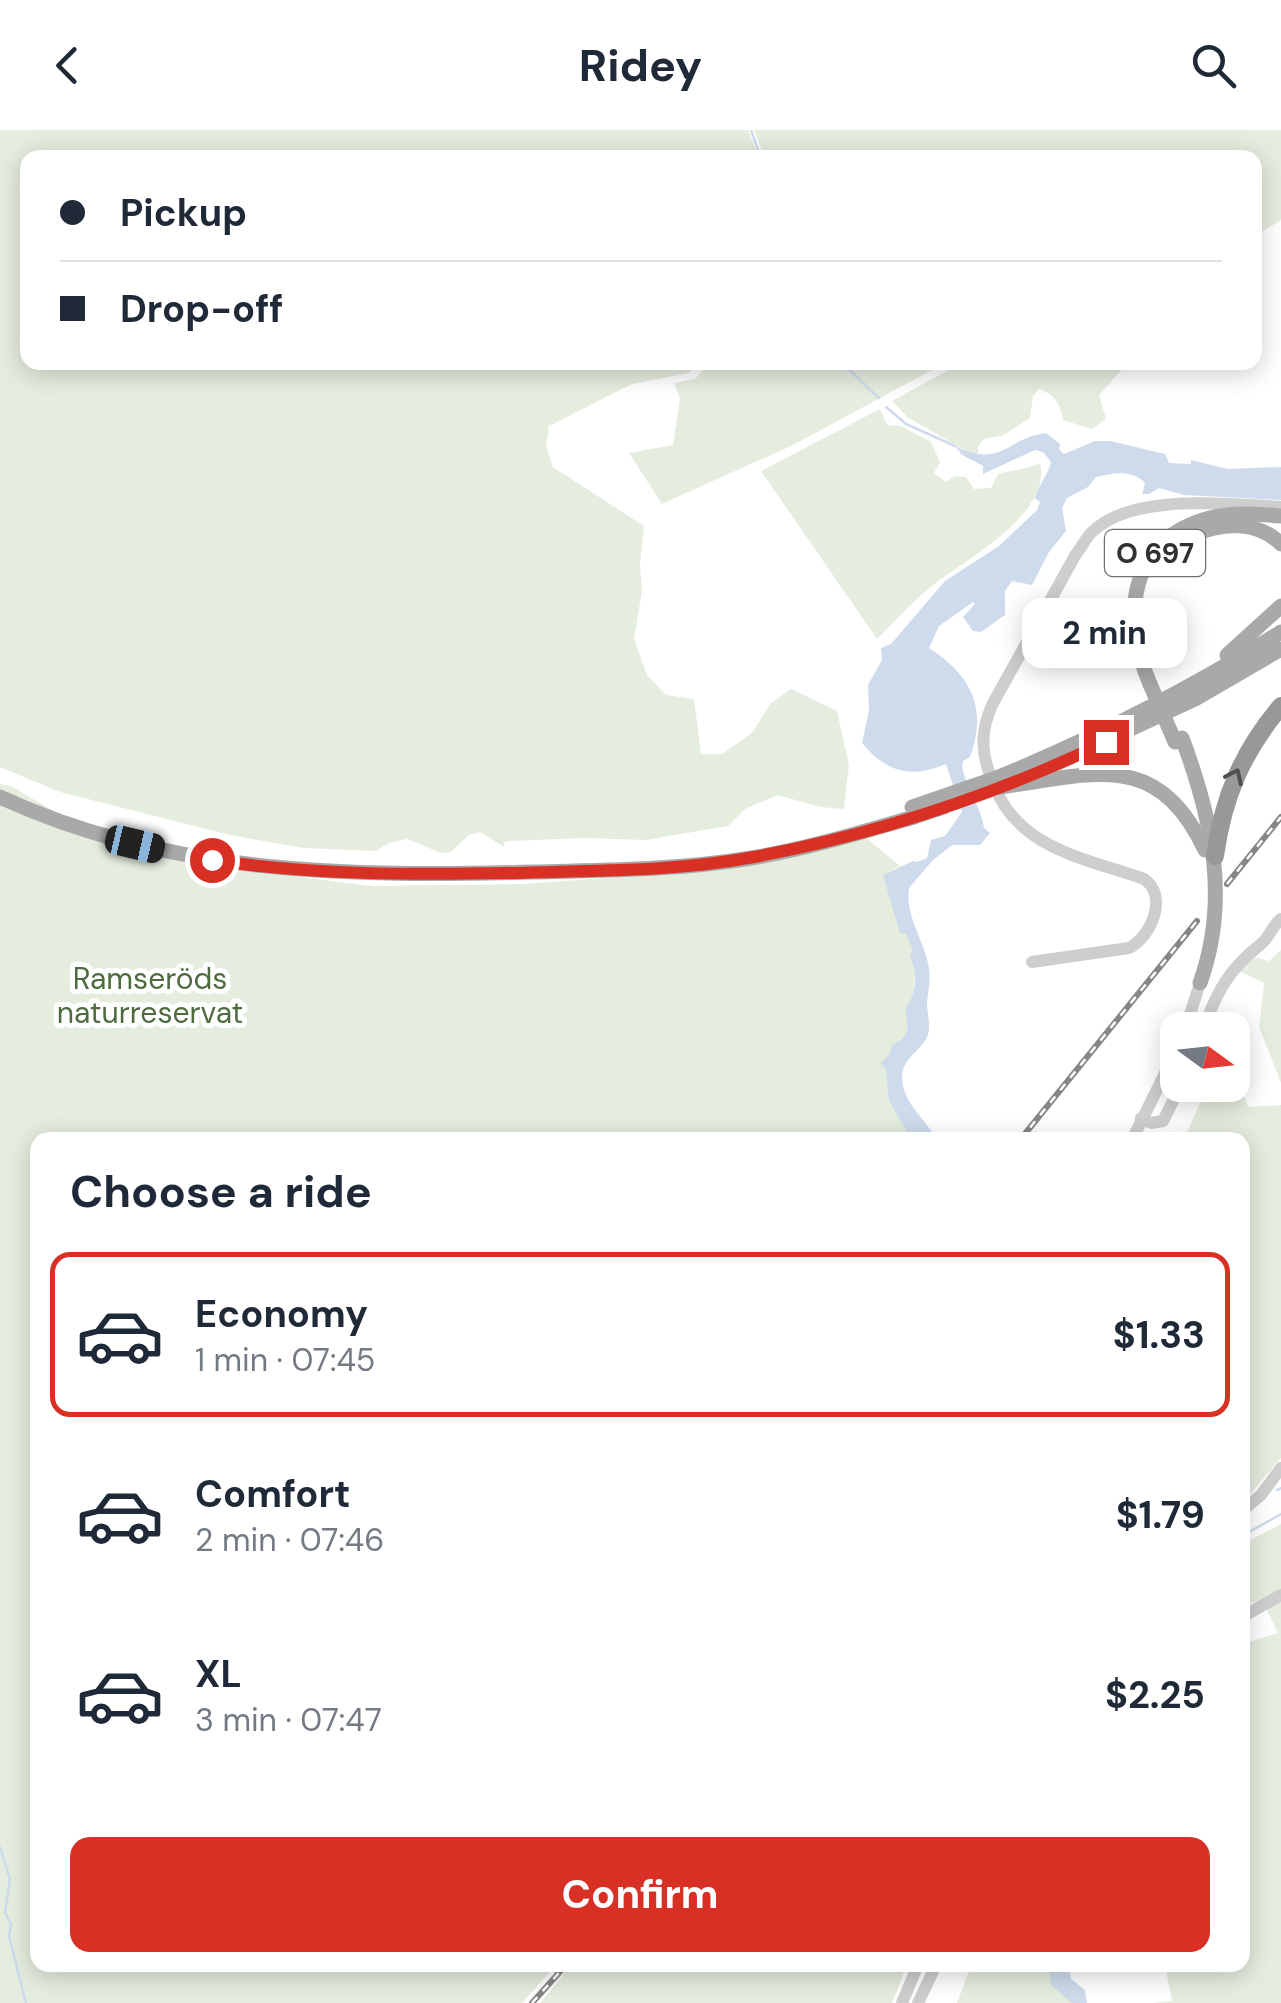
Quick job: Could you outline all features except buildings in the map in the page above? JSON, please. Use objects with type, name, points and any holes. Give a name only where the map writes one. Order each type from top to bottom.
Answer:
[{"type":"highway","name":"O 697","points":[[1210,854],[1235,774],[1257,736],[1281,706]]},
{"type":"main road","name":"O 697","points":[[1200,983],[1214,925],[1210,854],[1179,740],[1139,656],[1132,615],[1136,590],[1152,556],[1179,531],[1211,518],[1281,516]]},
{"type":"main road","points":[[1154,681],[1142,616],[1149,581],[1163,558],[1193,534],[1228,526],[1260,530],[1281,544]]},
{"type":"main road","points":[[1189,686],[1281,606]]},
{"type":"main road","points":[[999,782],[1189,686],[1281,632]]},
{"type":"main road","points":[[0,797],[102,835],[185,856],[282,869],[384,874],[642,869],[744,859],[839,839],[1076,756],[1195,699],[1281,649]]},
{"type":"main road","points":[[999,782],[1116,775],[1141,780],[1162,790],[1179,806],[1210,854]]},
{"type":"main road","points":[[0,786],[105,827],[186,847],[282,860],[384,865],[643,860],[744,849],[913,812]]},
{"type":"street","points":[[1032,962],[1129,948],[1139,943],[1151,926],[1155,895],[1152,884],[1144,879],[1044,842],[1025,832],[1010,817],[984,759],[984,724],[992,705],[1076,554],[1090,534],[1104,523],[1120,514],[1189,504],[1281,507]]},
{"type":"street","points":[[1211,1012],[1230,973],[1250,950],[1265,942],[1272,926],[1281,919]]},
{"type":"street","name":"O 697","points":[[1191,1012],[1200,983]]},
{"type":"street","points":[[1135,1132],[1160,1082]]},
{"type":"street","points":[[1141,1118],[1151,1123],[1163,1121],[1172,1102]]},
{"type":"street","points":[[1250,1504],[1281,1468]]},
{"type":"street","points":[[1250,1612],[1281,1595]]},
{"type":"street","points":[[902,2003],[915,1972]]},
{"type":"street","points":[[918,2003],[933,1972]]},
{"type":"green space","points":[[0,130],[748,130],[756,150],[20,150],[20,370],[692,370],[632,384],[549,426],[546,447],[553,467],[644,526],[642,591],[634,639],[647,675],[666,695],[694,699],[701,754],[722,754],[752,733],[770,704],[791,689],[837,711],[849,765],[844,809],[820,807],[778,795],[745,809],[728,826],[646,840],[510,841],[504,842],[504,847],[480,832],[469,835],[451,852],[441,853],[407,839],[376,851],[303,848],[230,835],[60,792],[0,767]]},
{"type":"green space","points":[[754,130],[1281,130],[1281,220],[1262,232],[1262,150],[761,150]]},
{"type":"green space","points":[[702,370],[932,370],[795,444],[662,504],[629,453],[673,445],[680,398],[674,383],[695,379]]},
{"type":"green space","points":[[948,370],[1122,370],[1099,395],[1106,419],[1092,429],[1063,420],[1056,400],[1039,389],[1033,396],[1030,418],[1002,436],[983,439],[978,453],[973,455],[907,417],[892,401]]},
{"type":"green space","points":[[880,409],[887,425],[901,426],[931,442],[940,462],[934,473],[946,482],[955,476],[966,477],[974,489],[991,488],[998,474],[1040,463],[1040,482],[1020,517],[926,591],[877,639],[761,471]]},
{"type":"green space","name":"Ramseröds naturreservat","points":[[0,784],[11,786],[70,821],[215,866],[370,886],[522,884],[660,874],[864,836],[900,866],[888,872],[914,950],[913,1028],[895,1059],[902,1123],[907,1132],[30,1132],[30,1972],[550,1972],[522,2003],[0,2003]]},
{"type":"green space","points":[[1281,950],[1281,1083],[1259,1027],[1264,983],[1239,971],[1250,956],[1269,961]]},
{"type":"green space","points":[[1201,1102],[1246,1102],[1248,1107],[1281,1105],[1281,1458],[1250,1494],[1250,1132],[1187,1132]]},
{"type":"green space","points":[[1281,1524],[1281,2003],[1153,2003],[1172,2001],[1166,1972],[1250,1972],[1250,1641],[1278,1633],[1263,1602],[1250,1603],[1250,1540]]},
{"type":"green space","points":[[565,1972],[904,1972],[892,2003],[540,2003]]},
{"type":"green space","points":[[968,1972],[1052,1972],[1072,2003],[957,2003]]},
{"type":"water","points":[[1046,433],[1060,444],[1064,454],[1095,441],[1110,441],[1165,454],[1169,463],[1191,464],[1191,460],[1228,469],[1281,467],[1281,500],[1184,495],[1159,488],[1142,494],[1145,483],[1134,476],[1116,473],[1096,477],[1088,487],[1067,498],[1062,508],[1066,531],[1049,552],[1032,585],[1012,581],[1005,591],[1005,615],[981,632],[973,631],[963,617],[973,602],[939,626],[929,648],[965,681],[976,708],[975,739],[970,757],[962,766],[984,828],[990,833],[980,845],[952,845],[909,888],[912,916],[929,968],[929,1026],[925,1040],[906,1063],[902,1079],[911,1104],[931,1132],[907,1132],[889,1100],[886,1069],[880,1063],[889,1055],[892,1045],[906,1035],[905,1009],[915,983],[910,956],[913,950],[906,934],[900,933],[883,875],[927,858],[931,840],[945,836],[962,812],[946,764],[921,771],[900,770],[880,761],[862,743],[869,710],[868,685],[882,660],[881,648],[891,644],[945,581],[999,546],[1037,510],[1040,502],[1035,498],[1051,462],[1043,452],[1035,450],[983,474],[983,466],[962,455],[955,446],[971,452],[994,453]]},
{"type":"water","points":[[1049,1972],[1070,1972],[1071,1979],[1085,1990],[1087,2003],[1072,2003],[1051,1985]]},
{"type":"waterway","points":[[751,130],[758,150]]},
{"type":"waterway","points":[[849,370],[879,398]]},
{"type":"waterway","points":[[886,407],[906,424],[955,446]]},
{"type":"waterway","points":[[1277,1490],[1281,1488]]},
{"type":"waterway","points":[[1250,1531],[1281,1514]]},
{"type":"waterway","points":[[0,1847],[10,1879],[5,1913],[11,1924],[9,1936],[26,2003]]},
{"type":"railway","points":[[1227,884],[1281,817]]},
{"type":"railway","points":[[1026,1132],[1197,921]]},
{"type":"railway","points":[[532,2003],[560,1972]]},
{"type":"route","points":[[212,860],[326,872],[440,875],[642,869],[744,859],[839,839],[914,817],[1000,787],[1106,742]]}]
